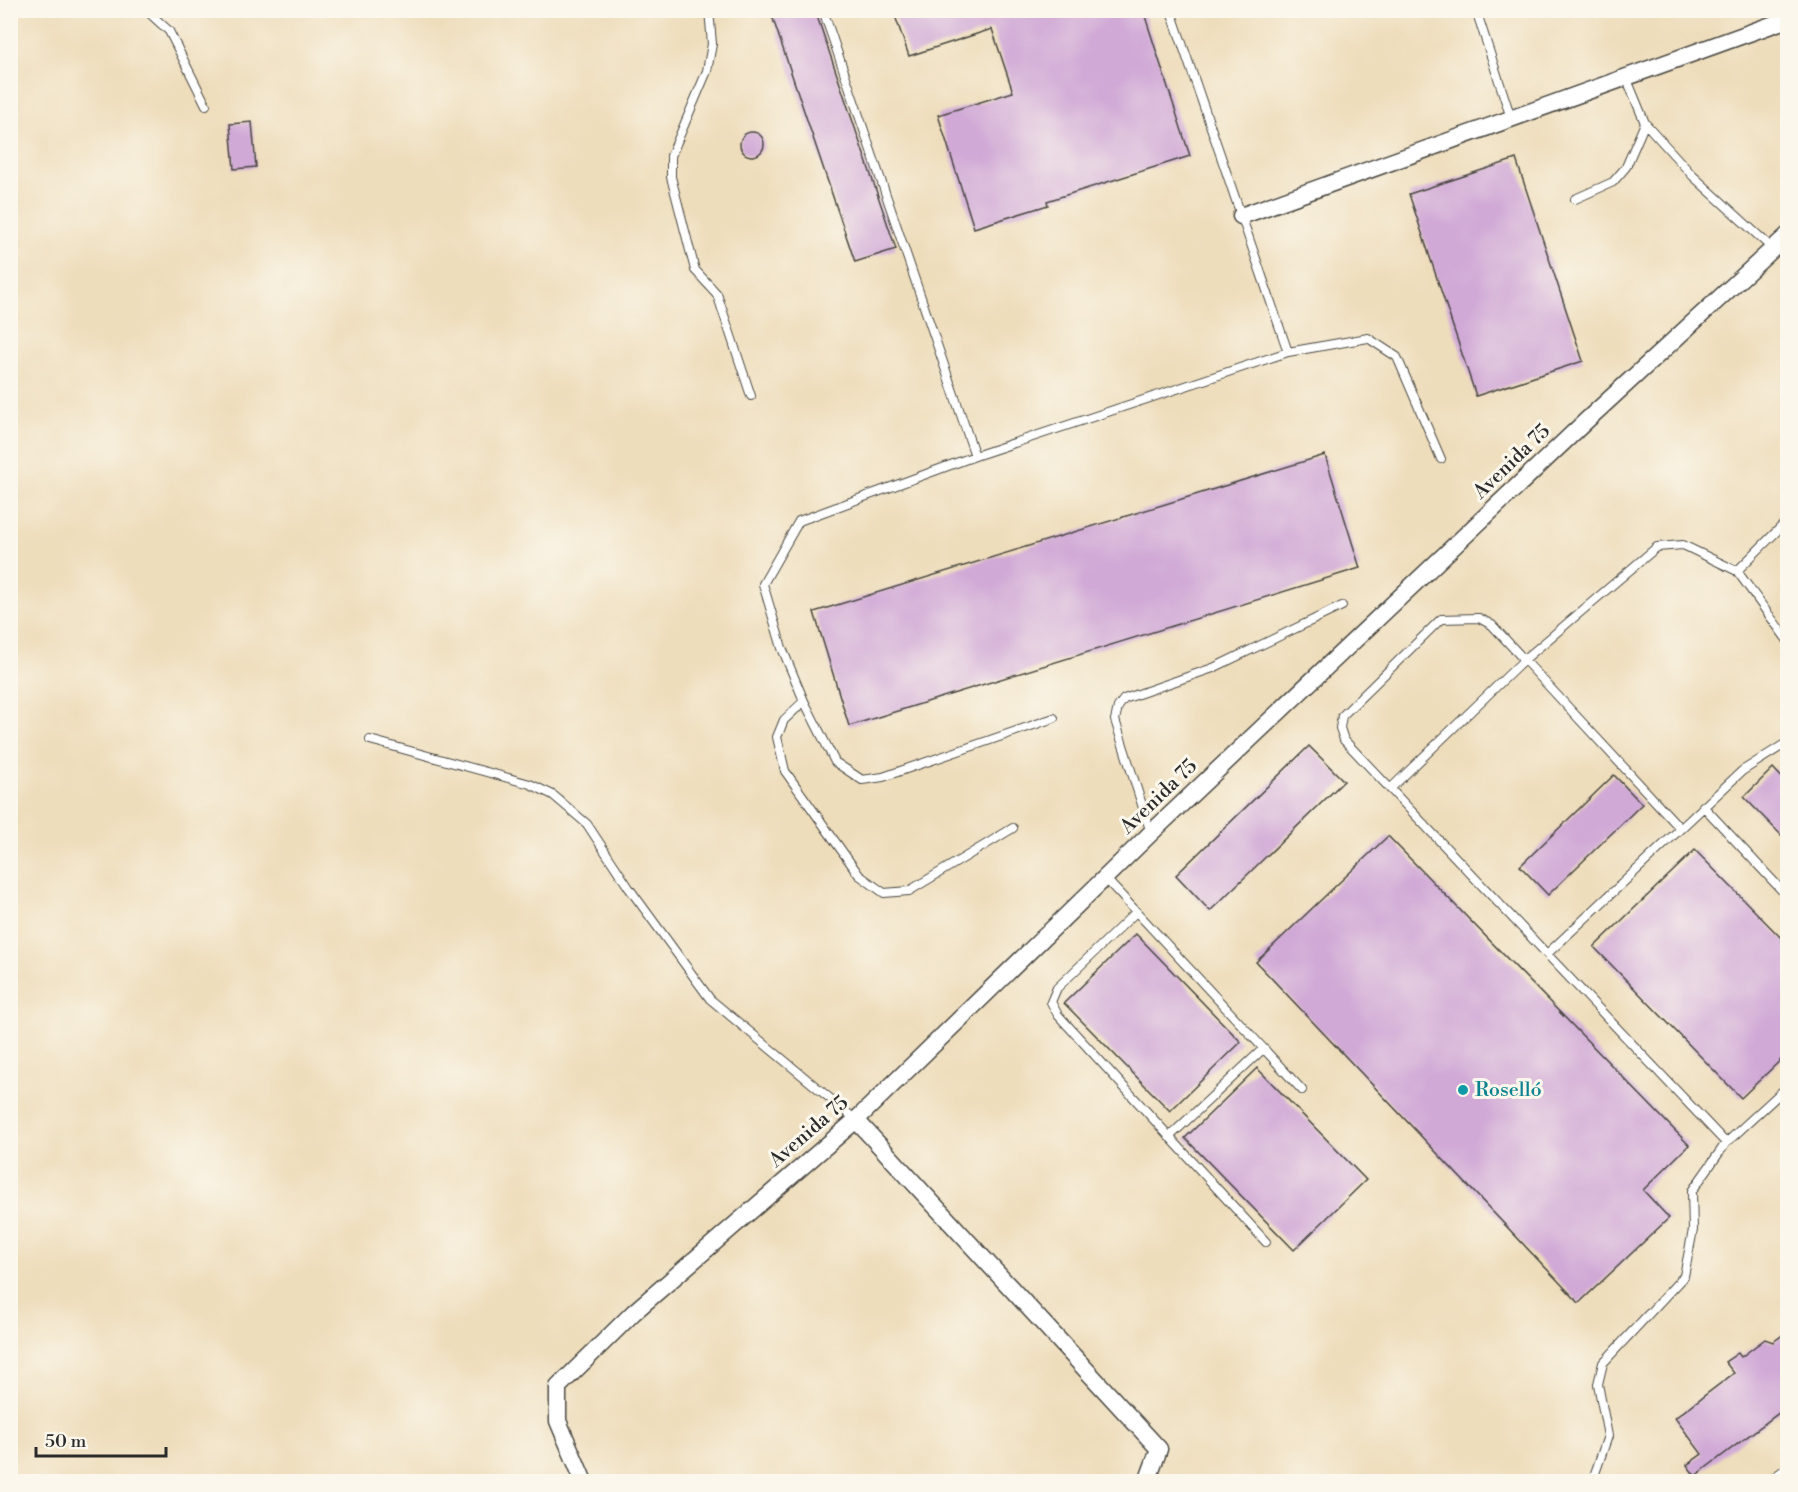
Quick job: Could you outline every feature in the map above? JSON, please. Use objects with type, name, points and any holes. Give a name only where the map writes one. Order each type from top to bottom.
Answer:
[{"type":"street","points":[[1241,216],[1788,19]]},
{"type":"street","name":"Avenida 75","points":[[584,1482],[558,1421],[558,1387],[634,1312],[856,1120],[1151,833],[1587,420],[1788,236]]},
{"type":"street","points":[[856,1120],[1159,1449],[1147,1482]]},
{"type":"lane","points":[[146,10],[169,30],[206,105]]},
{"type":"lane","points":[[709,10],[712,44],[707,71],[670,156],[671,177],[695,270],[717,294],[751,396]]},
{"type":"lane","points":[[823,10],[975,456]]},
{"type":"lane","points":[[1476,10],[1511,118]]},
{"type":"lane","points":[[1171,11],[1288,352]]},
{"type":"lane","points":[[1626,77],[1645,123],[1693,176],[1773,249]]},
{"type":"lane","points":[[1575,199],[1613,182],[1626,167],[1645,123]]},
{"type":"lane","points":[[1054,718],[883,777],[862,780],[835,762],[804,701],[782,648],[763,584],[799,521],[975,456],[1288,352],[1368,338],[1397,357],[1441,459]]},
{"type":"lane","points":[[1737,571],[1788,520]]},
{"type":"lane","points":[[1390,789],[1524,660],[1657,547],[1683,545],[1737,571],[1788,641]]},
{"type":"lane","points":[[1151,833],[1115,720],[1118,707],[1124,699],[1213,668],[1342,606]]},
{"type":"lane","points":[[1680,828],[1492,625],[1479,618],[1441,619],[1342,716],[1340,728],[1344,740],[1726,1143]]},
{"type":"lane","points":[[804,701],[784,720],[777,737],[785,771],[859,875],[884,892],[909,891],[1013,828]]},
{"type":"lane","points":[[370,740],[530,784],[553,795],[587,824],[629,888],[710,999],[856,1120]]},
{"type":"lane","points":[[1547,954],[1742,771],[1788,742]]},
{"type":"lane","points":[[1703,806],[1788,897]]},
{"type":"lane","points":[[1105,878],[1302,1090]]},
{"type":"lane","points":[[1136,912],[1057,988],[1051,1002],[1058,1015],[1266,1242]]},
{"type":"lane","points":[[1169,1137],[1263,1049]]},
{"type":"lane","points":[[1592,1482],[1608,1436],[1598,1384],[1603,1363],[1684,1276],[1693,1230],[1692,1191],[1726,1143],[1788,1086]]},
{"type":"lane","points":[[1768,1482],[1788,1467]]},
{"type":"building","points":[[770,10],[815,10],[896,249],[855,262]]},
{"type":"building","points":[[893,10],[1143,10],[1190,156],[1047,201],[1048,205],[974,228],[938,115],[1013,92],[992,29],[909,56]]},
{"type":"building","points":[[252,122],[256,167],[234,169],[230,124]]},
{"type":"building","points":[[752,132],[760,136],[764,144],[760,152],[752,156],[744,152],[740,144],[744,136]]},
{"type":"building","points":[[1516,159],[1583,361],[1476,396],[1409,194]]},
{"type":"building","points":[[1325,455],[1360,568],[849,726],[814,612]]},
{"type":"building","points":[[1309,746],[1344,781],[1210,911],[1176,875]]},
{"type":"building","points":[[1773,768],[1788,784],[1788,842],[1744,797]]},
{"type":"building","points":[[1614,775],[1642,804],[1548,895],[1520,866]]},
{"type":"building","name":"Roselló","points":[[1388,836],[1689,1145],[1643,1190],[1669,1218],[1579,1303],[1256,962]]},
{"type":"building","points":[[1695,850],[1788,945],[1788,1053],[1741,1098],[1594,947]]},
{"type":"building","points":[[1136,934],[1241,1042],[1170,1111],[1064,1003]]},
{"type":"building","points":[[1257,1068],[1366,1180],[1294,1250],[1185,1138]]},
{"type":"building","points":[[1788,1331],[1788,1406],[1695,1476],[1687,1465],[1702,1454],[1675,1418],[1734,1373],[1725,1362],[1738,1353],[1741,1357],[1765,1339],[1773,1342]]},
{"type":"place","name":"Roselló","points":[[1463,1090]]}]
